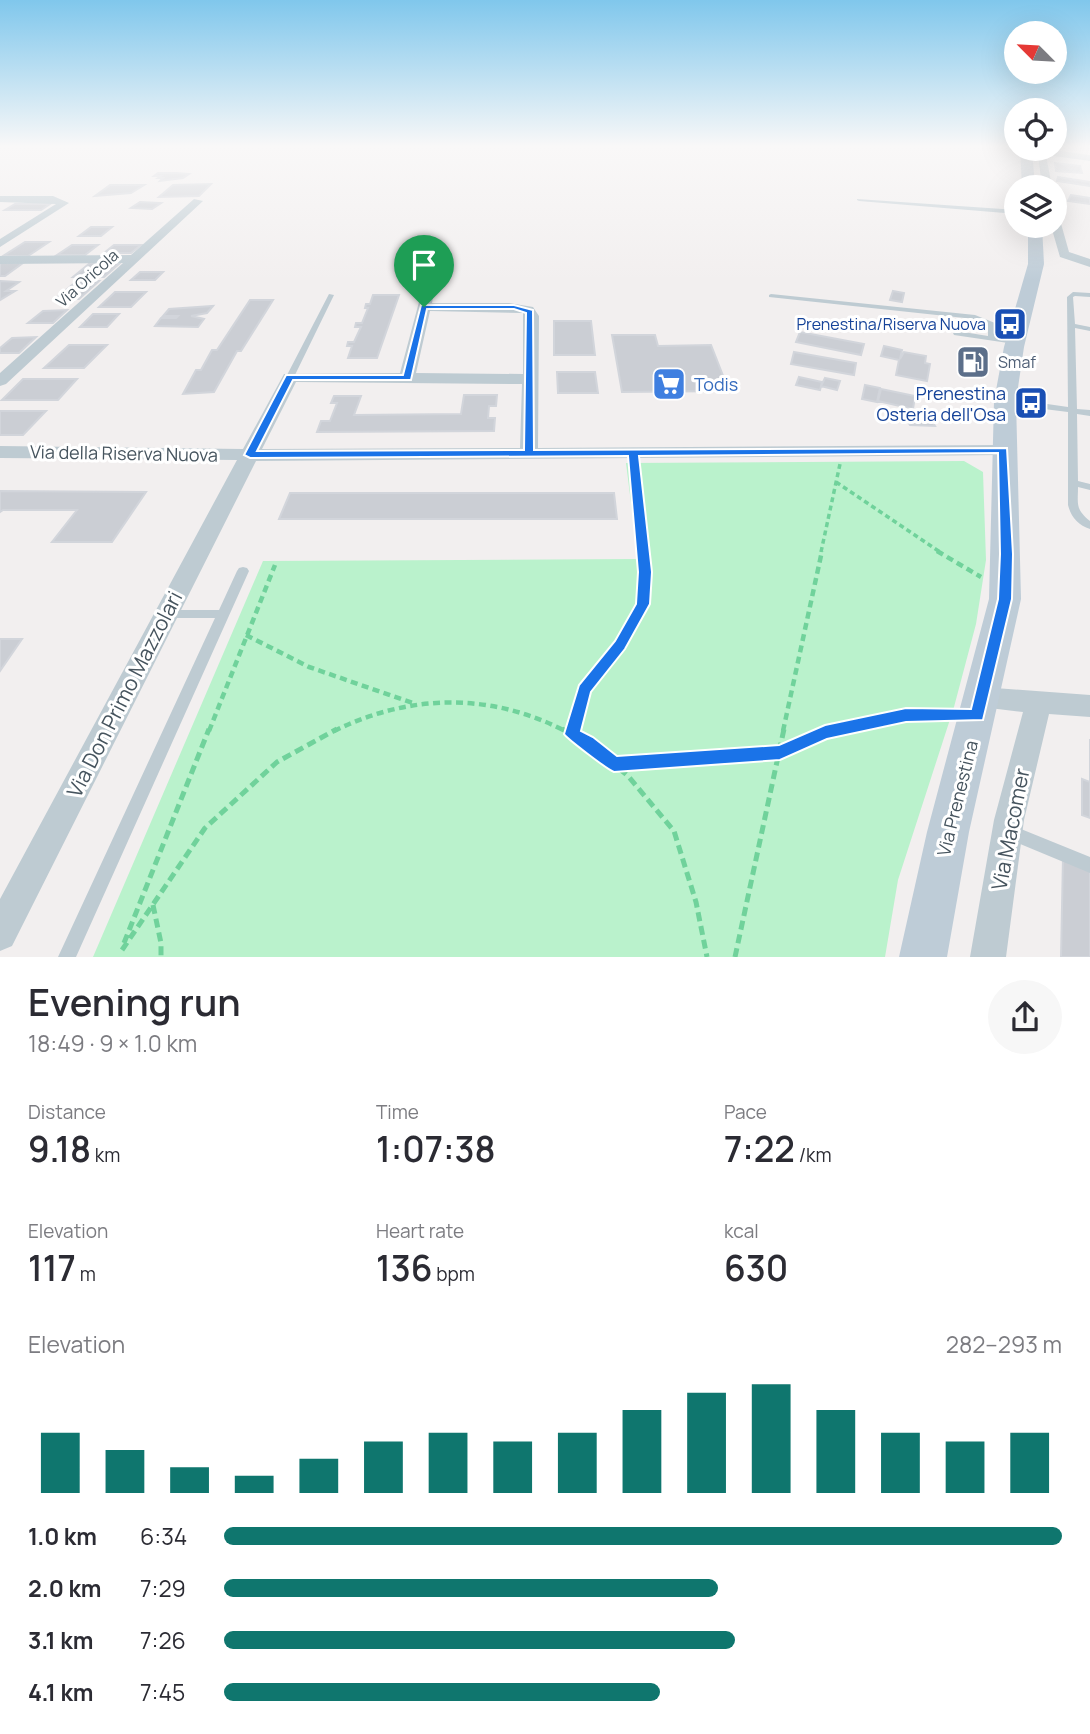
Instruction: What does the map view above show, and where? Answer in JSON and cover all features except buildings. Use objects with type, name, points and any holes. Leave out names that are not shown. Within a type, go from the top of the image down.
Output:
[{"type":"main road","name":"Via Prenestina","points":[[923,957],[941,866],[1005,591],[1005,401],[1015,342],[1036,264],[1035,238]]},
{"type":"street","points":[[0,199],[52,199],[64,203],[0,244]]},
{"type":"street","name":"Via Oricola","points":[[0,381],[198,201]]},
{"type":"street","points":[[1060,238],[1064,254],[1090,263]]},
{"type":"street","points":[[0,260],[134,259]]},
{"type":"street","points":[[407,378],[429,287]]},
{"type":"street","points":[[424,307],[526,309],[532,316],[529,453]]},
{"type":"street","points":[[290,377],[531,379]]},
{"type":"street","name":"Via Don Primo Mazzolari","points":[[0,934],[290,377]]},
{"type":"street","name":"Via della Riserva Nuova","points":[[0,452],[250,455],[1003,450]]},
{"type":"street","points":[[980,707],[1039,702],[1090,705]]},
{"type":"street","name":"Via Macomer","points":[[988,957],[1007,832],[1039,702]]},
{"type":"lane","points":[[859,200],[1004,211]]},
{"type":"lane","points":[[1090,295],[1073,294],[1070,297],[1074,510],[1090,526]]},
{"type":"lane","points":[[290,377],[331,295]]},
{"type":"lane","points":[[771,296],[975,317],[992,325],[992,338]]},
{"type":"lane","points":[[1072,326],[1090,329]]},
{"type":"lane","points":[[957,332],[1015,342]]},
{"type":"lane","points":[[1005,401],[1090,412]]},
{"type":"lane","points":[[1074,484],[1090,487]]},
{"type":"lane","points":[[67,957],[243,571]]},
{"type":"lane","points":[[166,614],[223,614]]},
{"type":"lane","points":[[1007,832],[1090,865]]},
{"type":"path","points":[[735,957],[843,452]]},
{"type":"path","points":[[572,734],[584,690],[620,645],[643,604],[645,572],[633,453]]},
{"type":"path","points":[[836,482],[908,533],[1005,591]]},
{"type":"path","points":[[119,957],[275,565]]},
{"type":"path","points":[[246,635],[309,667],[415,704]]},
{"type":"path","points":[[122,950],[205,828],[277,762],[337,729],[395,707],[436,701],[484,704],[550,723],[587,742],[628,776],[674,831],[696,902],[707,957]]},
{"type":"path","points":[[614,764],[780,752],[825,732],[906,715],[980,707]]},
{"type":"path","points":[[153,905],[162,943],[161,957]]},
{"type":"green space","points":[[964,461],[983,472],[986,560],[976,624],[954,707],[898,880],[885,957],[93,957],[263,561],[638,559],[626,463]]},
{"type":"place","name":"Prenestina/Riserva Nuova","points":[[1010,324]]},
{"type":"place","name":"Smaf","points":[[973,362]]},
{"type":"place","name":"Todis","points":[[669,384]]},
{"type":"place","name":"Prenestina Osteria dell'Osa","points":[[1031,403]]},
{"type":"route","points":[[424,307],[407,378],[290,377],[250,455],[633,453],[843,452],[1003,450],[1007,554],[1005,599],[978,716],[906,715],[825,732],[780,752],[614,764],[587,742],[572,734],[584,690],[620,645],[643,604],[645,572],[633,453],[529,453],[530,312],[514,307],[424,307]]}]
